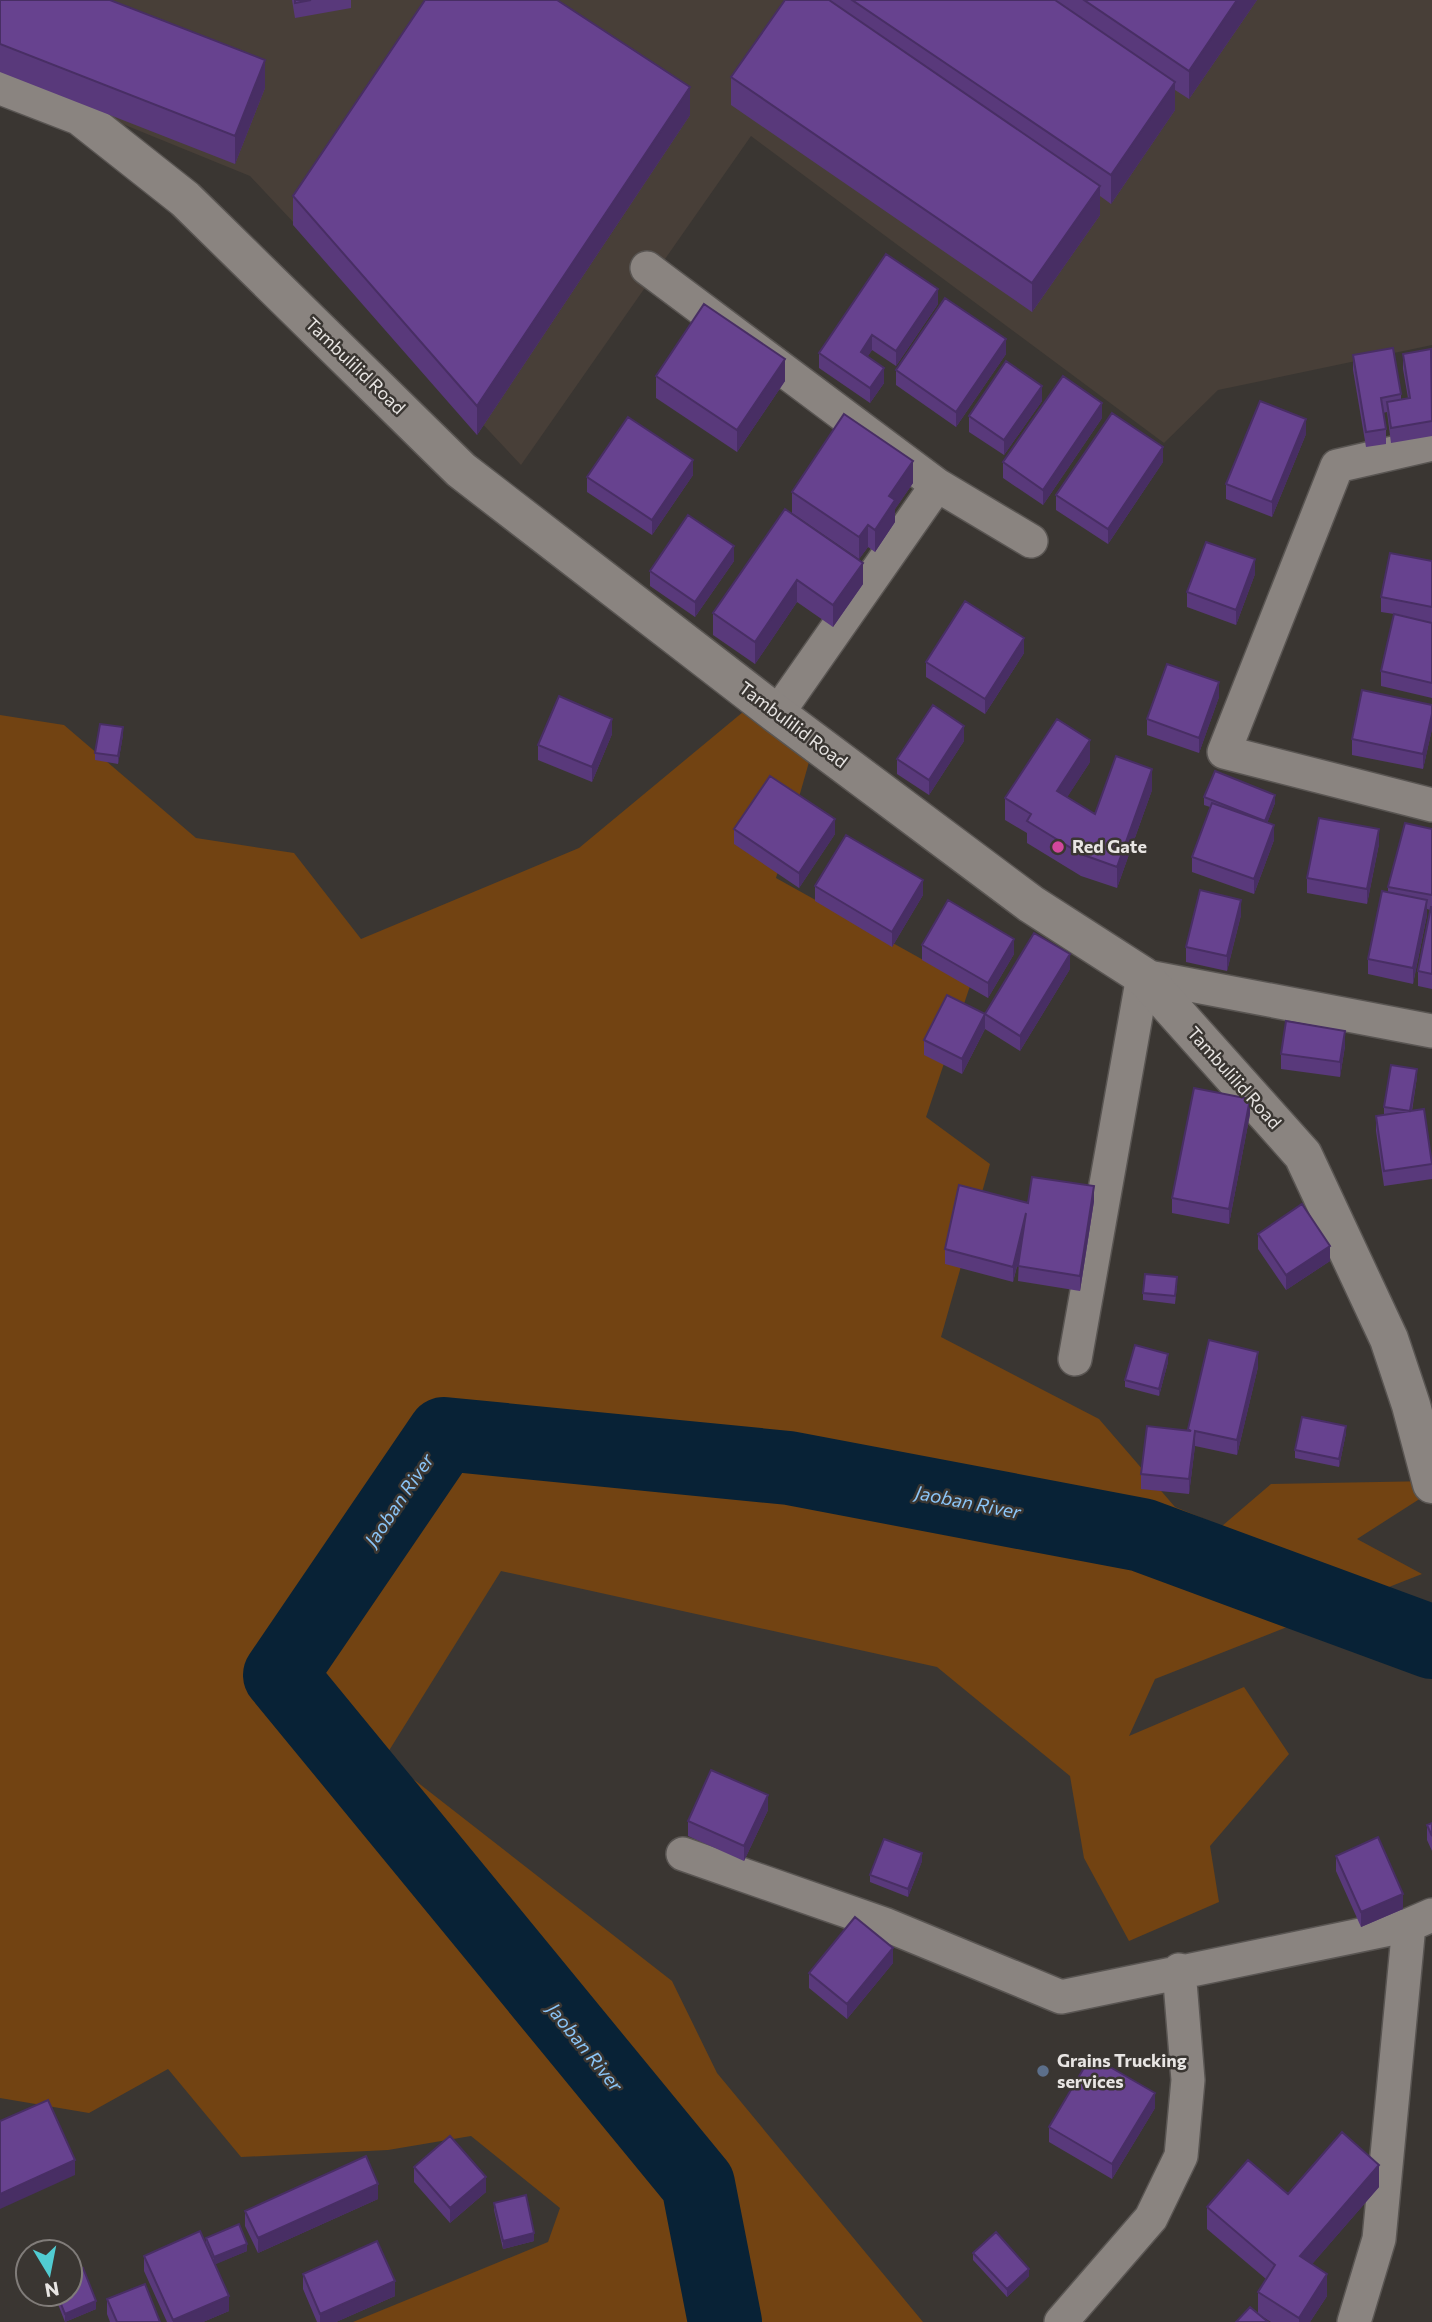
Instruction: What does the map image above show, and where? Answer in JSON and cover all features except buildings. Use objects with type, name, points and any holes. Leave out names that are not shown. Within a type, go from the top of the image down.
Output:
[{"type":"street","name":"Tambulilid Road","points":[[0,85],[80,116],[185,199],[461,470],[777,714],[1031,904],[1143,976],[1303,1155],[1389,1339],[1411,1405],[1432,1484]]},
{"type":"street","points":[[648,268],[937,485],[1031,541]]},
{"type":"street","points":[[1432,444],[1337,466],[1224,752],[1432,805]]},
{"type":"street","points":[[777,714],[937,485]]},
{"type":"street","points":[[1075,1359],[1143,976],[1432,1031]]},
{"type":"street","points":[[683,1854],[884,1924],[1061,1997],[1421,1920],[1380,2239],[1353,2322]]},
{"type":"street","points":[[1061,2322],[1151,2218],[1181,2156],[1188,2080],[1179,1970]]},
{"type":"shaded area","points":[[0,0],[1432,0],[1432,345],[1218,390],[1164,443],[751,136],[521,465],[250,176],[0,74]]},
{"type":"shaded area","points":[[749,707],[811,755],[776,878],[970,986],[926,1117],[990,1164],[941,1337],[1099,1419],[1175,1507],[1222,1526],[1271,1484],[1432,1481],[1432,1491],[1357,1539],[1422,1574],[1155,1679],[1129,1736],[1244,1687],[1289,1754],[1210,1846],[1219,1902],[1129,1941],[1084,1858],[1070,1776],[937,1667],[501,1571],[385,1757],[672,1981],[717,2073],[923,2322],[353,2322],[548,2242],[560,2208],[471,2136],[388,2150],[241,2157],[168,2069],[89,2113],[0,2098],[0,715],[64,725],[196,838],[294,853],[361,939],[579,848]]},
{"type":"waterway","name":"Jaoban River","points":[[725,2322],[698,2184],[280,1675],[444,1434],[789,1468],[1142,1535],[1432,1642]]},
{"type":"place","name":"Red Gate","points":[[1058,847]]},
{"type":"place","name":"Grains Trucking services","points":[[1043,2071]]}]
